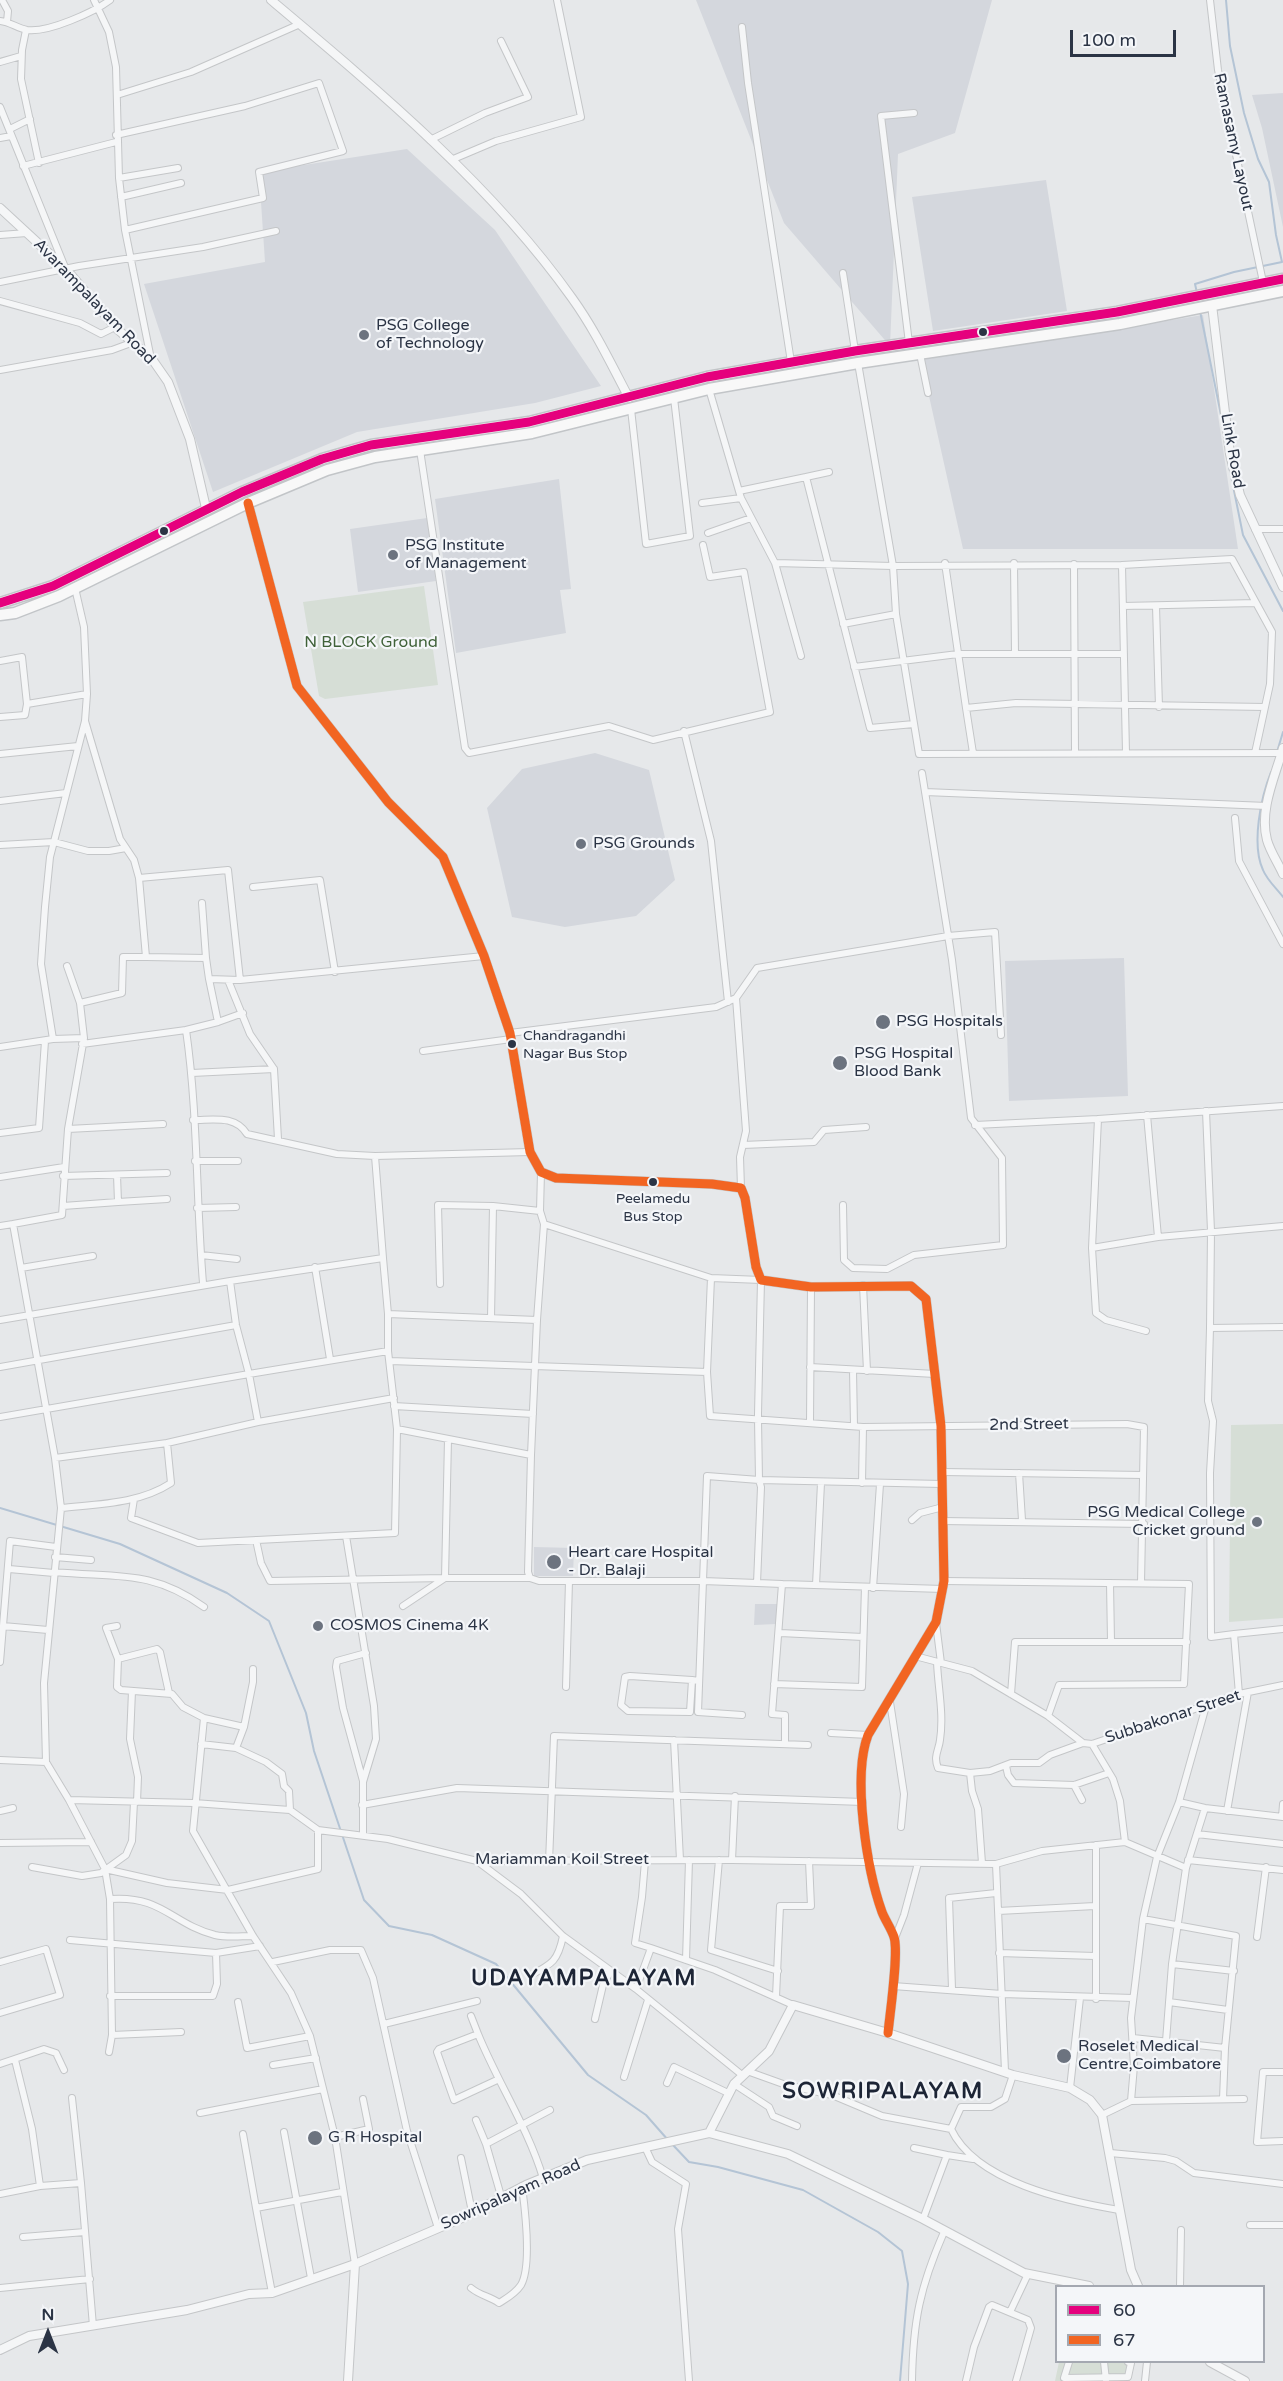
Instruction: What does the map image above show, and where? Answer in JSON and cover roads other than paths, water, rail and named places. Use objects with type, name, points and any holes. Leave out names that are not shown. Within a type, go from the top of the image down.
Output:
[{"type":"main road","points":[[0,603],[53,586],[206,508],[322,459],[371,445],[529,422],[707,377],[855,351],[1107,314],[1283,279]]},
{"type":"main road","points":[[0,615],[15,613],[75,588],[248,503],[327,470],[375,457],[532,433],[710,389],[858,363],[1120,324],[1283,291]]},
{"type":"street","points":[[2,0],[8,11],[3,21],[27,30],[47,27],[98,9],[110,0]]},
{"type":"street","points":[[94,0],[109,32],[116,67],[116,139],[125,230],[152,359]]},
{"type":"street","points":[[271,0],[452,160],[533,250],[572,298],[602,344],[629,398]]},
{"type":"street","points":[[452,160],[496,141],[581,117],[557,0]]},
{"type":"street","name":"Ramasamy Layout","points":[[1210,0],[1219,78],[1263,282]]},
{"type":"street","points":[[117,95],[191,72],[300,24]]},
{"type":"street","points":[[742,27],[748,83],[791,362]]},
{"type":"street","points":[[27,30],[21,56],[21,79],[39,163]]},
{"type":"street","points":[[429,140],[485,113],[528,97],[501,41]]},
{"type":"street","points":[[0,62],[21,56]]},
{"type":"street","points":[[23,166],[116,139],[245,106],[319,83],[343,151],[259,172],[263,198],[125,230]]},
{"type":"street","points":[[0,107],[66,269]]},
{"type":"street","points":[[909,343],[881,116],[914,113]]},
{"type":"street","points":[[9,129],[30,119]]},
{"type":"street","points":[[0,138],[12,136]]},
{"type":"street","points":[[119,178],[178,168]]},
{"type":"street","points":[[121,197],[181,183]]},
{"type":"street","name":"Avarampalayam Road","points":[[0,208],[66,269],[115,327],[152,359],[168,382],[190,439],[206,508]]},
{"type":"street","points":[[0,282],[66,269],[131,260],[276,231]]},
{"type":"street","points":[[0,235],[27,233]]},
{"type":"street","points":[[843,273],[855,351]]},
{"type":"street","points":[[0,301],[80,323],[101,334],[115,327]]},
{"type":"street","name":"Link Road","points":[[1211,306],[1230,454],[1239,495],[1283,587]]},
{"type":"street","points":[[0,370],[112,350],[131,343]]},
{"type":"street","points":[[920,354],[928,393]]},
{"type":"street","points":[[858,363],[893,566],[896,614],[919,754],[1280,752],[1263,805],[1267,842],[1283,874]]},
{"type":"street","points":[[710,389],[740,494],[775,563],[801,656]]},
{"type":"street","points":[[631,409],[646,544],[690,536],[674,398]]},
{"type":"street","points":[[420,450],[465,748],[469,753],[609,726],[653,740],[770,712],[744,572],[710,577],[703,545]]},
{"type":"street","points":[[702,503],[829,472]]},
{"type":"street","points":[[806,477],[830,562],[843,624],[870,728],[914,724]]},
{"type":"street","points":[[248,503],[297,686],[388,802],[443,857],[484,956],[511,1036],[530,1152],[541,1172],[540,1211],[544,1224],[531,1455],[528,1572],[530,1578]]},
{"type":"street","points":[[708,533],[751,518]]},
{"type":"street","points":[[1255,529],[1283,529]]},
{"type":"street","points":[[775,563],[830,562],[893,566],[945,563],[1122,564],[1232,560],[1272,632],[1270,684],[1255,753]]},
{"type":"street","points":[[945,563],[973,753]]},
{"type":"street","points":[[1014,563],[1015,654]]},
{"type":"street","points":[[1074,564],[1075,753]]},
{"type":"street","points":[[1122,564],[1126,753]]},
{"type":"street","points":[[0,1133],[39,1128],[49,1040],[41,964],[50,858],[85,721],[87,694],[84,627],[75,588]]},
{"type":"street","points":[[1123,606],[1256,603]]},
{"type":"street","points":[[1156,606],[1159,706]]},
{"type":"street","points":[[843,624],[896,614]]},
{"type":"street","points":[[854,667],[958,654],[1124,654]]},
{"type":"street","points":[[0,661],[22,657],[27,704],[24,715],[0,717]]},
{"type":"street","points":[[27,704],[87,694]]},
{"type":"street","points":[[966,708],[1016,703],[1265,707]]},
{"type":"street","points":[[85,721],[120,838],[134,860],[139,878],[146,957]]},
{"type":"street","points":[[684,731],[711,841],[728,1002]]},
{"type":"street","points":[[0,754],[78,746]]},
{"type":"street","points":[[843,1205],[844,1260],[853,1268],[887,1269],[914,1255],[1003,1245],[1002,1158],[971,1118],[948,936],[922,773]]},
{"type":"street","points":[[925,792],[1263,805]]},
{"type":"street","points":[[0,801],[66,793]]},
{"type":"street","points":[[1235,818],[1239,861],[1283,945]]},
{"type":"street","points":[[0,845],[54,842],[88,851],[126,848]]},
{"type":"street","points":[[139,878],[228,870],[240,980]]},
{"type":"street","points":[[253,887],[320,880],[335,972]]},
{"type":"street","points":[[202,903],[206,958],[218,1022]]},
{"type":"street","points":[[423,1051],[716,1007],[736,998],[757,968],[948,936],[995,932],[1001,1035]]},
{"type":"street","points":[[209,980],[240,980],[335,972],[484,956]]},
{"type":"street","points":[[80,1003],[122,993],[123,957],[206,958]]},
{"type":"street","points":[[0,1226],[62,1215],[68,1129],[83,1041],[80,1003],[67,966]]},
{"type":"street","points":[[228,980],[250,1034],[274,1069],[278,1139]]},
{"type":"street","points":[[736,998],[746,1131],[740,1157],[741,1188],[746,1198],[756,1267],[761,1280],[758,1419],[761,1496],[757,1583]]},
{"type":"street","points":[[0,1047],[49,1040],[83,1041],[186,1030],[243,1013]]},
{"type":"street","points":[[186,1030],[192,1073],[197,1208],[203,1283]]},
{"type":"street","points":[[192,1073],[274,1069]]},
{"type":"street","points":[[975,1125],[1283,1106]]},
{"type":"street","points":[[1206,1111],[1211,1231],[1208,1401],[1213,1420],[1210,1473],[1211,1637],[1283,1631]]},
{"type":"street","points":[[1147,1115],[1158,1237]]},
{"type":"street","points":[[1098,1119],[1092,1248],[1096,1313],[1106,1320],[1146,1331]]},
{"type":"street","points":[[193,1120],[229,1120],[241,1124],[247,1134],[278,1139],[336,1154],[375,1156],[530,1152]]},
{"type":"street","points":[[68,1129],[163,1124]]},
{"type":"street","points":[[743,1145],[814,1142],[824,1130],[866,1127]]},
{"type":"street","points":[[134,1499],[131,1518],[198,1543],[395,1533],[397,1429],[388,1351],[388,1314],[375,1156]]},
{"type":"street","points":[[195,1161],[238,1161]]},
{"type":"street","points":[[0,1177],[64,1167]]},
{"type":"street","points":[[541,1172],[556,1178],[712,1184],[741,1188]]},
{"type":"street","points":[[63,1176],[166,1173]]},
{"type":"street","points":[[117,1175],[118,1202]]},
{"type":"street","points":[[63,1206],[167,1199]]},
{"type":"street","points":[[440,1284],[436,1206],[493,1206],[540,1211]]},
{"type":"street","points":[[491,1318],[493,1206]]},
{"type":"street","points":[[197,1208],[236,1207]]},
{"type":"street","points":[[13,1224],[55,1458],[61,1508],[48,1630],[45,1683],[46,1762],[105,1869],[110,1899],[111,2035],[109,2052]]},
{"type":"street","points":[[544,1224],[711,1278],[761,1280],[811,1287],[910,1286],[926,1299],[941,1426],[943,1472],[944,1585],[936,1622],[941,1722],[936,1764],[938,1768],[970,1773],[990,1771],[1006,1766],[1039,1763],[1050,1755],[1083,1743]]},
{"type":"street","points":[[1092,1248],[1158,1237],[1283,1226]]},
{"type":"street","points":[[201,1255],[237,1259]]},
{"type":"street","points":[[21,1268],[93,1256]]},
{"type":"street","points":[[0,1320],[203,1283],[383,1258]]},
{"type":"street","points":[[315,1267],[330,1359]]},
{"type":"street","points":[[390,1361],[707,1372],[711,1278]]},
{"type":"street","points":[[230,1281],[236,1325],[249,1374],[258,1422]]},
{"type":"street","points":[[863,1285],[867,1371]]},
{"type":"street","points":[[810,1423],[811,1287]]},
{"type":"street","points":[[388,1314],[537,1320]]},
{"type":"street","points":[[0,1366],[236,1325]]},
{"type":"street","points":[[1210,1328],[1283,1328]]},
{"type":"street","points":[[0,1417],[330,1359],[388,1351]]},
{"type":"street","points":[[810,1367],[935,1374]]},
{"type":"street","points":[[853,1370],[854,1425]]},
{"type":"street","name":"2nd Street","points":[[707,1372],[710,1416],[863,1427],[1127,1424],[1144,1427],[1144,1524],[1141,1583]]},
{"type":"street","points":[[55,1458],[167,1443],[258,1422],[394,1398]]},
{"type":"street","points":[[394,1406],[533,1414]]},
{"type":"street","points":[[862,1483],[863,1427]]},
{"type":"street","points":[[397,1429],[531,1455]]},
{"type":"street","points":[[445,1578],[448,1439]]},
{"type":"street","points":[[61,1508],[134,1499],[155,1493],[171,1483],[167,1443]]},
{"type":"street","points":[[943,1472],[1143,1474]]},
{"type":"street","points":[[1019,1473],[1022,1520]]},
{"type":"street","points":[[695,1680],[625,1677],[621,1705],[628,1711],[690,1712],[695,1680],[707,1476],[821,1483],[942,1484]]},
{"type":"street","points":[[816,1585],[821,1483]]},
{"type":"street","points":[[873,1588],[880,1484]]},
{"type":"street","points":[[912,1520],[920,1513],[943,1507]]},
{"type":"street","points":[[942,1521],[1022,1520],[1144,1524]]},
{"type":"street","points":[[346,1536],[374,1706],[376,1739],[363,1782],[363,1836]]},
{"type":"street","points":[[256,1540],[261,1563],[270,1581],[530,1578],[539,1581],[702,1581],[873,1588],[944,1585],[1190,1584],[1184,1684],[1059,1685],[1048,1716]]},
{"type":"street","points":[[0,1662],[10,1541],[56,1547]]},
{"type":"street","points":[[55,1557],[91,1560]]},
{"type":"street","points":[[9,1569],[145,1578],[166,1584],[204,1607]]},
{"type":"street","points":[[403,1606],[445,1578]]},
{"type":"street","points":[[566,1688],[569,1581]]},
{"type":"street","points":[[1110,1583],[1111,1641]]},
{"type":"street","points":[[782,1584],[772,1714],[785,1715],[785,1744]]},
{"type":"street","points":[[774,1684],[862,1687],[865,1587]]},
{"type":"street","points":[[895,1938],[882,1912],[869,1861],[863,1802],[863,1751],[868,1735],[890,1702],[936,1622]]},
{"type":"street","points":[[3,1626],[48,1630]]},
{"type":"street","points":[[117,1626],[106,1628],[118,1659],[117,1688],[169,1693]]},
{"type":"street","points":[[780,1633],[863,1637]]},
{"type":"street","points":[[1234,1634],[1239,1694]]},
{"type":"street","points":[[1011,1694],[1015,1642],[1186,1642]]},
{"type":"street","points":[[118,1659],[157,1649],[160,1652],[169,1693],[183,1707],[204,1718],[244,1727]]},
{"type":"street","points":[[363,1782],[343,1708],[336,1667],[338,1661],[366,1653]]},
{"type":"street","name":"Subbakonar Street","points":[[915,1656],[972,1671],[1048,1716],[1083,1743],[1092,1744],[1239,1694],[1283,1685]]},
{"type":"street","points":[[236,1749],[244,1727],[254,1682],[253,1669]]},
{"type":"street","points":[[695,1680],[698,1712],[742,1715]]},
{"type":"street","points":[[32,1868],[82,1876],[101,1873],[126,1855],[132,1841],[138,1777],[130,1739],[132,1691]]},
{"type":"street","points":[[1227,1810],[1248,1692]]},
{"type":"street","points":[[890,1702],[904,1794],[901,1827]]},
{"type":"street","points":[[1131,2100],[1133,2038],[1131,2018],[1143,1919],[1157,1857],[1179,1802],[1206,1706]]},
{"type":"street","points":[[204,1718],[193,1831],[253,1936],[273,1962],[291,1993],[310,2036],[334,2137],[354,2264],[348,2381]]},
{"type":"street","points":[[831,1733],[868,1735]]},
{"type":"street","points":[[549,1862],[554,1736],[808,1745]]},
{"type":"street","points":[[674,1740],[680,1860]]},
{"type":"street","points":[[69,1800],[194,1803],[290,1809],[289,1791],[284,1786],[282,1774],[266,1762],[236,1749],[201,1744]]},
{"type":"street","points":[[1092,1744],[1109,1773],[1120,1801],[1125,1842],[1186,1868]]},
{"type":"street","points":[[0,1760],[46,1762]]},
{"type":"street","points":[[1006,1766],[1008,1775],[1014,1783],[1074,1785],[1109,1773]]},
{"type":"street","points":[[970,1773],[972,1791],[978,1809],[982,1863]]},
{"type":"street","points":[[1074,1785],[1082,1800]]},
{"type":"street","points":[[362,1805],[457,1788],[553,1789],[863,1802]]},
{"type":"street","points":[[732,1860],[735,1796]]},
{"type":"street","points":[[1179,1802],[1205,1808],[1283,1817],[1283,1804]]},
{"type":"street","points":[[0,1811],[13,1808]]},
{"type":"street","points":[[1166,2041],[1172,1964],[1186,1868],[1205,1808]]},
{"type":"street","name":"Mariamman Koil Street","points":[[290,1809],[318,1830],[388,1839],[477,1861],[732,1860],[996,1864],[1042,1851],[1125,1842]]},
{"type":"street","points":[[105,1869],[178,1885],[228,1890],[318,1869],[318,1830]]},
{"type":"street","points":[[1197,1834],[1283,1844]]},
{"type":"street","points":[[0,1843],[91,1842]]},
{"type":"street","points":[[1096,1845],[1096,1999]]},
{"type":"street","points":[[686,1960],[689,1860]]},
{"type":"street","points":[[719,1860],[711,1950],[778,1971]]},
{"type":"street","points":[[1188,1860],[1283,1870]]},
{"type":"street","points":[[477,1861],[521,1894],[563,1936],[745,2073],[832,2096],[882,2116],[951,2129]]},
{"type":"street","points":[[645,1861],[635,1943],[686,1960],[793,2005],[888,2033],[1009,2073],[1070,2088],[1090,2100],[1102,2115],[1131,2270],[1138,2285]]},
{"type":"street","points":[[776,1997],[780,1906],[811,1906],[810,1862]]},
{"type":"street","points":[[888,2033],[895,1938],[904,1916],[918,1863]]},
{"type":"street","points":[[951,2129],[961,2108],[991,2107],[1005,2099],[1009,2073],[999,1953],[996,1864]]},
{"type":"street","points":[[1257,1937],[1266,1867]]},
{"type":"street","points":[[952,1989],[949,1898],[996,1893]]},
{"type":"street","points":[[110,1899],[126,1897],[151,1903],[167,1910],[191,1926],[215,1935],[253,1936]]},
{"type":"street","points":[[998,1911],[1095,1906]]},
{"type":"street","points":[[1143,1919],[1236,1936],[1228,2010],[1223,2099]]},
{"type":"street","points":[[531,1975],[552,1963],[560,1952],[563,1936]]},
{"type":"street","points":[[70,1940],[216,1953],[260,1946]]},
{"type":"street","points":[[636,1989],[651,1948]]},
{"type":"street","points":[[0,1962],[46,1949],[60,1995],[0,2013]]},
{"type":"street","points":[[273,1962],[330,1950],[362,1950],[373,1978],[407,2131],[438,2228]]},
{"type":"street","points":[[110,1995],[213,1996],[217,1983],[216,1953]]},
{"type":"street","points":[[999,1953],[1095,1956]]},
{"type":"street","points":[[1172,1964],[1234,1971]]},
{"type":"street","points":[[595,2019],[603,1985],[610,1972]]},
{"type":"street","points":[[893,1986],[1096,1999],[1133,1998]]},
{"type":"street","points":[[1070,2088],[1080,1998]]},
{"type":"street","points":[[624,2077],[648,2000]]},
{"type":"street","points":[[384,2024],[477,2001]]},
{"type":"street","points":[[238,2002],[247,2048],[310,2036]]},
{"type":"street","points":[[1169,2002],[1228,2010]]},
{"type":"street","points":[[793,2005],[769,2051],[734,2084],[728,2093],[709,2133],[788,2154],[923,2219],[1028,2274],[1084,2285]]},
{"type":"street","points":[[471,2016],[497,2080],[536,2155],[543,2178]]},
{"type":"street","points":[[111,2035],[181,2032]]},
{"type":"street","points":[[478,2034],[444,2045],[437,2052],[454,2100],[497,2080]]},
{"type":"street","points":[[1133,2038],[1225,2048]]},
{"type":"street","points":[[0,2064],[44,2049],[56,2053],[64,2070]]},
{"type":"street","points":[[273,2065],[316,2058]]},
{"type":"street","points":[[15,2060],[32,2129],[40,2186]]},
{"type":"street","points":[[668,2084],[674,2067],[728,2093]]},
{"type":"street","points":[[1283,2072],[1263,2072],[1257,2142],[1283,2141]]},
{"type":"street","points":[[734,2084],[769,2107],[773,2116],[797,2126]]},
{"type":"street","points":[[200,2113],[323,2089]]},
{"type":"street","points":[[72,2098],[93,2326]]},
{"type":"street","points":[[334,2137],[369,2129],[363,2099]]},
{"type":"street","points":[[1102,2115],[1131,2100],[1244,2099]]},
{"type":"street","points":[[486,2144],[550,2110]]},
{"type":"street","points":[[476,2120],[486,2144],[501,2196]]},
{"type":"street","points":[[951,2129],[958,2144],[973,2159],[1006,2177],[1072,2202],[1119,2210]]},
{"type":"street","points":[[284,2133],[311,2278]]},
{"type":"street","name":"Sowripalayam Road","points":[[0,2350],[28,2336],[187,2310],[249,2294],[272,2293],[354,2264],[438,2228],[522,2186],[587,2160],[709,2133]]},
{"type":"street","points":[[243,2134],[272,2293]]},
{"type":"street","points":[[645,2147],[652,2162],[686,2184],[678,2229],[689,2381]]},
{"type":"street","points":[[914,2148],[973,2159]]},
{"type":"street","points":[[1110,2153],[1165,2158],[1194,2173],[1283,2184]]},
{"type":"street","points":[[923,2219],[947,2155]]},
{"type":"street","points":[[461,2158],[472,2212]]},
{"type":"street","points":[[0,2194],[40,2186],[81,2183]]},
{"type":"street","points":[[471,2288],[482,2297],[493,2298],[499,2303],[512,2295],[522,2283],[528,2248],[522,2186]]},
{"type":"street","points":[[256,2208],[342,2192]]},
{"type":"street","points":[[1250,2224],[1283,2225]]},
{"type":"street","points":[[1180,2230],[1180,2285]]},
{"type":"street","points":[[23,2237],[86,2232]]},
{"type":"street","points":[[912,2381],[912,2333],[924,2280],[944,2232]]},
{"type":"street","points":[[1010,2313],[1028,2274]]},
{"type":"street","points":[[0,2288],[90,2279]]},
{"type":"street","points":[[966,2381],[974,2347],[989,2307],[992,2305],[1028,2320],[1031,2328],[1017,2381]]},
{"type":"street","points":[[1068,2363],[1064,2378],[1106,2379],[1128,2377],[1131,2363]]},
{"type":"street","points":[[1104,2363],[1106,2379]]},
{"type":"street","points":[[1147,2363],[1147,2380]]},
{"type":"street","points":[[1214,2363],[1241,2380]]},
{"type":"waterway","points":[[1197,293],[1195,284],[1234,272],[1282,262],[1269,182],[1258,159],[1244,113],[1230,46],[1226,0]]},
{"type":"waterway","points":[[1200,311],[1222,420]]},
{"type":"waterway","points":[[1228,461],[1243,535],[1283,611]]},
{"type":"waterway","points":[[1277,752],[1283,732]]},
{"type":"waterway","points":[[1271,772],[1259,821],[1259,859],[1265,874],[1283,897]]},
{"type":"waterway","points":[[0,1508],[120,1544],[227,1593],[269,1621],[306,1713],[314,1751],[364,1900],[389,1926],[432,1935],[496,1964],[588,2075],[646,2115],[668,2140]]},
{"type":"waterway","points":[[672,2144],[689,2162],[718,2167],[803,2190],[878,2232],[902,2251],[908,2284],[900,2381]]},
{"type":"place","name":"PSG College of Technology","points":[[364,335]]},
{"type":"place","name":"PSG Institute of Management","points":[[393,555]]},
{"type":"place","name":"PSG Grounds","points":[[581,844]]},
{"type":"place","name":"PSG Hospitals","points":[[883,1022]]},
{"type":"place","name":"Chandragandhi Nagar Bus Stop","points":[[512,1044]]},
{"type":"place","name":"PSG Hospital Blood Bank","points":[[840,1063]]},
{"type":"place","name":"Peelamedu Bus Stop","points":[[653,1182]]},
{"type":"place","name":"PSG Medical College Cricket ground","points":[[1257,1522]]},
{"type":"place","name":"Heart care Hospital - Dr. Balaji","points":[[554,1562]]},
{"type":"place","name":"COSMOS Cinema 4K","points":[[318,1626]]},
{"type":"place","name":"Roselet Medical Centre,Coimbatore","points":[[1064,2056]]},
{"type":"place","name":"G R Hospital","points":[[315,2138]]},
{"type":"district","name":"UDAYAMPALAYAM","points":[[584,1979]]},
{"type":"district","name":"SOWRIPALAYAM","points":[[883,2092]]},
{"type":"park label","name":"N BLOCK Ground","points":[[371,643]]}]
